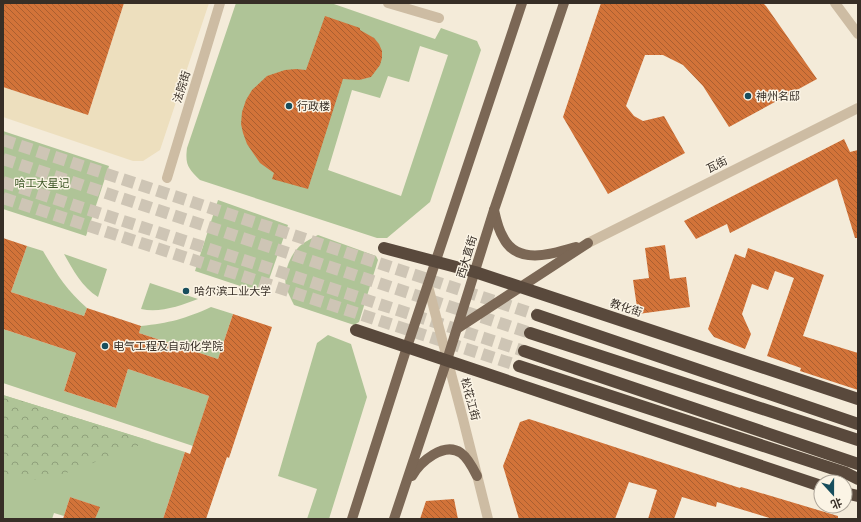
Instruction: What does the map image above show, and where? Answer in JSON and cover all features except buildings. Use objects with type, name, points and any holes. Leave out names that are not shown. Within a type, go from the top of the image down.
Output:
[{"type":"highway","name":"教化街","points":[[384,248],[475,272],[858,399]]},
{"type":"highway","points":[[536,315],[858,424]]},
{"type":"highway","points":[[356,330],[813,483]]},
{"type":"highway","points":[[530,333],[858,440]]},
{"type":"highway","points":[[524,351],[858,464]]},
{"type":"highway","points":[[519,366],[846,473],[858,479]]},
{"type":"main road","points":[[352,519],[407,346],[522,3]]},
{"type":"main road","name":"西大直街","points":[[394,519],[458,328],[494,210],[564,3]]},
{"type":"main road","points":[[494,210],[503,239],[509,246],[523,254],[541,256],[588,243]]},
{"type":"main road","points":[[458,328],[588,243]]},
{"type":"main road","points":[[399,503],[415,470],[427,458],[437,453],[446,450],[454,450],[461,453],[469,462],[477,476]]},
{"type":"street","name":"法院街","points":[[168,178],[220,3]]},
{"type":"street","points":[[388,3],[439,18]]},
{"type":"street","points":[[835,3],[858,34]]},
{"type":"street","name":"瓦街","points":[[588,243],[858,108]]},
{"type":"street","name":"松花江街","points":[[428,286],[488,519]]},
{"type":"green space","points":[[236,3],[331,3],[435,39],[441,28],[477,41],[481,50],[430,202],[387,238],[377,238],[200,180],[188,166],[186,158],[187,148]],"holes":[[[420,46],[448,55],[401,196],[328,170],[352,90],[380,98],[388,76],[409,82]]]},
{"type":"green space","name":"哈工大星记","points":[[3,131],[109,166],[86,236],[3,209]]},
{"type":"green space","points":[[218,200],[288,225],[264,294],[195,271]]},
{"type":"green space","points":[[318,235],[376,256],[378,260],[359,322],[354,325],[294,305],[286,287],[285,282],[288,264],[294,253],[301,245]]},
{"type":"green space","points":[[27,246],[43,251],[62,281],[87,308],[84,316],[11,292]]},
{"type":"green space","points":[[64,254],[107,269],[98,297],[87,288],[74,272]]},
{"type":"green space","points":[[150,283],[198,299],[163,309],[141,309]]},
{"type":"green space","points":[[211,307],[233,314],[218,359],[139,333],[141,326],[177,320]]},
{"type":"green space","points":[[3,329],[76,353],[64,391],[116,408],[128,369],[209,396],[193,446],[3,383]]},
{"type":"green space","points":[[328,335],[351,344],[367,397],[329,519],[307,519],[317,489],[278,476],[317,343]]},
{"type":"green space","points":[[3,395],[185,452],[163,519],[95,519],[99,507],[70,497],[64,516],[54,513],[52,519],[3,519]]},
{"type":"green space","points":[[3,395],[151,441],[45,481],[3,475]]},
{"type":"shaded area","points":[[124,3],[209,3],[160,150],[143,161],[133,161],[3,117],[3,87],[88,114]]},
{"type":"tunnel","points":[[3,140],[537,315]]},
{"type":"tunnel","points":[[3,159],[530,333]]},
{"type":"tunnel","points":[[3,182],[524,351]]},
{"type":"tunnel","points":[[3,198],[519,366]]},
{"type":"place","name":"神州名邸","points":[[748,96]]},
{"type":"place","name":"行政楼","points":[[289,106]]},
{"type":"place","name":"哈尔滨工业大学","points":[[186,291]]},
{"type":"place","name":"电气工程及自动化学院","points":[[105,346]]}]
